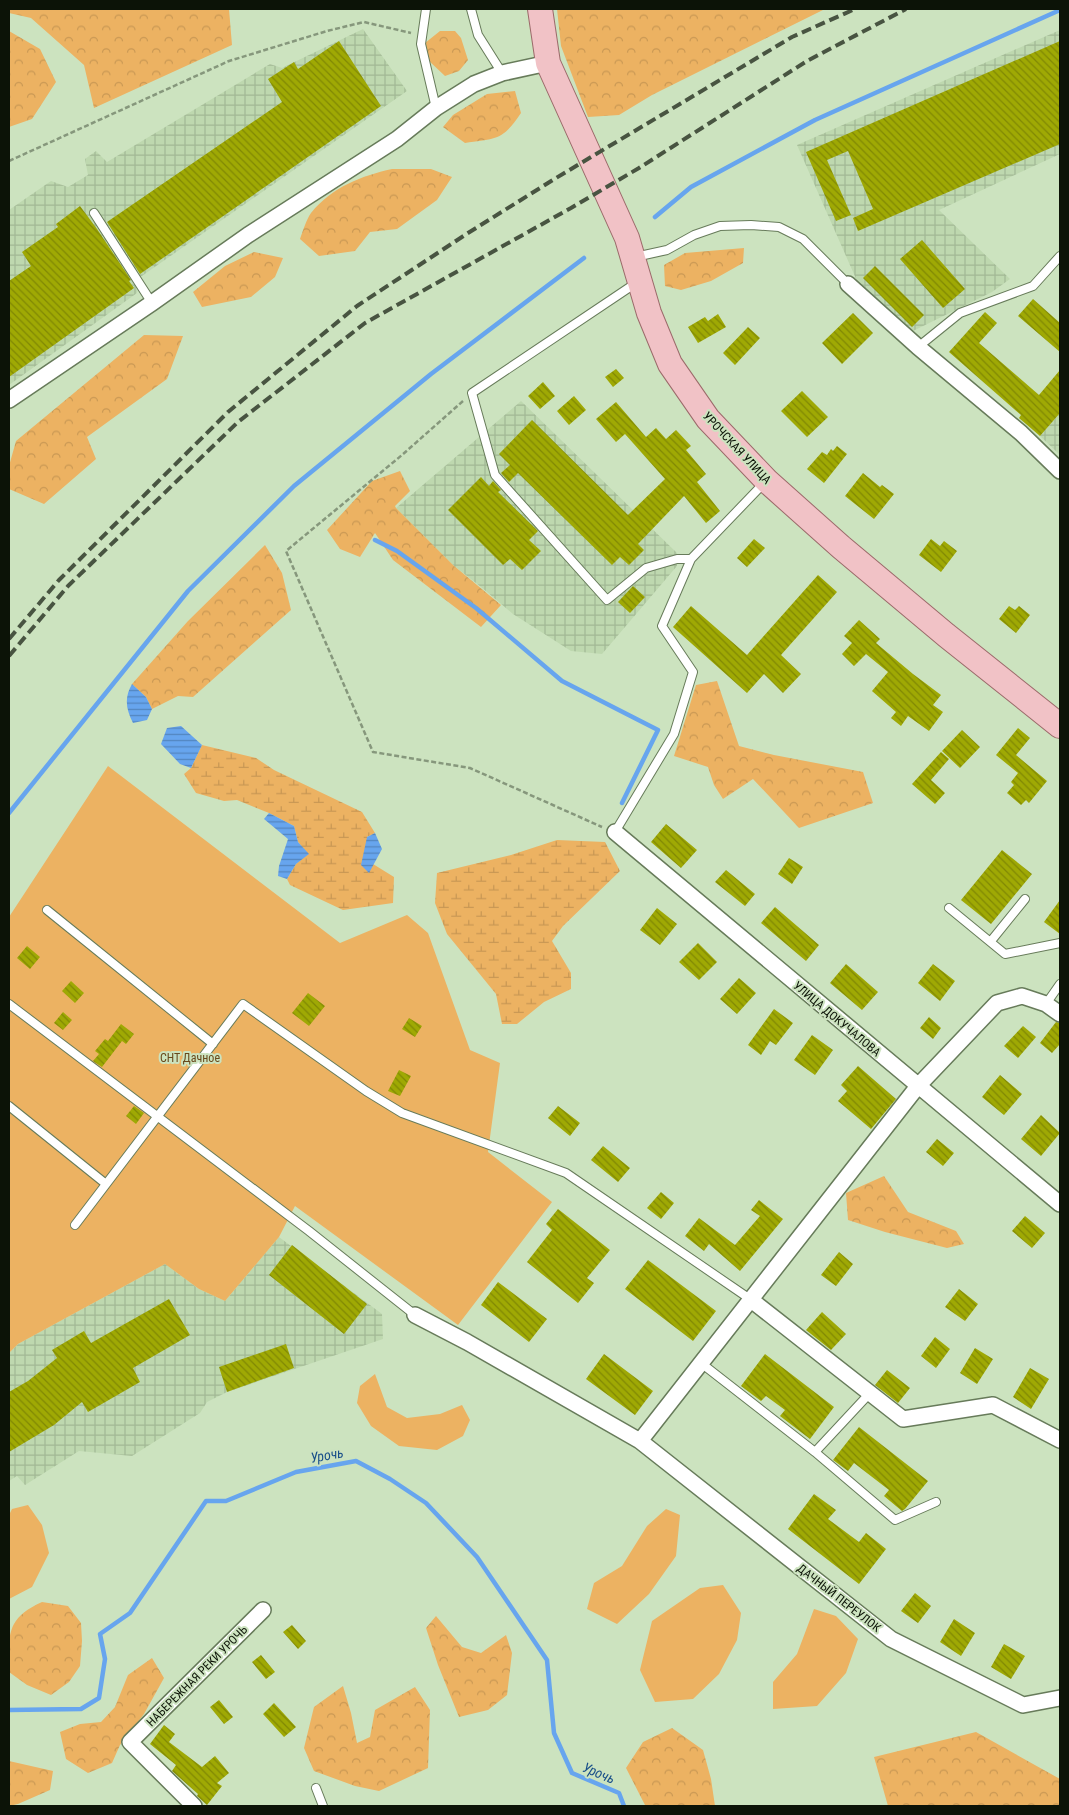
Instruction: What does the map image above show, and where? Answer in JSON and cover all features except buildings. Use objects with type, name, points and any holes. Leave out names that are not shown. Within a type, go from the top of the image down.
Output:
[{"type":"main road","name":"УРОЧСКАЯ УЛИЦА","points":[[540,9],[548,62],[627,238],[649,313],[670,364],[708,419],[766,481],[841,547],[946,635],[1060,726]]},
{"type":"street","points":[[9,400],[248,235],[397,139],[436,108],[474,84],[502,73],[548,62]]},
{"type":"street","points":[[848,284],[918,347],[1021,433],[1060,471]]},
{"type":"street","name":"УЛИЦА ДОКУЧАЛОВА","points":[[615,832],[1060,1204]]},
{"type":"street","points":[[640,1442],[918,1086],[997,1003],[1022,996],[1046,1004],[1060,1014]]},
{"type":"street","points":[[750,1299],[903,1419],[994,1405],[1060,1440]]},
{"type":"street","name":"ДАЧНЫЙ ПЕРЕУЛОК","points":[[415,1315],[467,1342],[640,1442],[891,1639],[1023,1705],[1060,1698]]},
{"type":"street","name":"НАБЕРЕЖНАЯ РЕКИ УРОЧЬ","points":[[194,1806],[130,1742],[263,1610]]},
{"type":"lane","points":[[426,9],[421,44],[436,108]]},
{"type":"lane","points":[[471,9],[478,35],[502,73]]},
{"type":"lane","points":[[94,213],[152,303]]},
{"type":"lane","points":[[633,258],[667,250],[694,235],[720,226],[751,225],[779,227],[803,239],[848,284]]},
{"type":"lane","points":[[918,347],[960,313],[1032,286],[1060,256]]},
{"type":"lane","points":[[639,280],[472,393],[495,475],[607,600],[646,568],[677,559],[691,559]]},
{"type":"lane","points":[[615,832],[674,734],[693,672],[662,626],[691,559],[766,481]]},
{"type":"lane","points":[[991,941],[1025,899]]},
{"type":"lane","points":[[949,908],[1005,954],[1060,943]]},
{"type":"lane","points":[[47,910],[213,1044]]},
{"type":"lane","points":[[1046,1004],[1060,984]]},
{"type":"lane","points":[[9,1004],[309,1230],[415,1315]]},
{"type":"lane","points":[[75,1225],[244,1004],[366,1091],[402,1113],[566,1173],[750,1299]]},
{"type":"lane","points":[[9,1106],[106,1184]]},
{"type":"lane","points":[[702,1363],[815,1452],[895,1520],[936,1502]]},
{"type":"lane","points":[[815,1452],[870,1393]]},
{"type":"lane","points":[[316,1788],[323,1806]]},
{"type":"path","points":[[9,161],[229,61],[364,22],[422,35]]},
{"type":"path","points":[[472,393],[402,455],[286,551],[373,752],[470,768],[615,832]]},
{"type":"shaded area","points":[[363,29],[407,91],[139,278],[137,293],[9,385],[9,210],[51,181],[68,187],[88,175],[85,159],[96,151],[107,162],[270,64],[282,68]]},
{"type":"shaded area","points":[[1060,30],[1060,154],[939,210],[1010,279],[992,292],[911,332],[857,281],[797,145]]},
{"type":"shaded area","points":[[521,401],[677,553],[677,566],[602,654],[571,651],[513,614],[453,565],[396,508]]},
{"type":"shaded area","points":[[1060,413],[1060,455],[1040,436]]},
{"type":"shaded area","points":[[279,1237],[382,1314],[383,1339],[227,1392],[207,1402],[200,1413],[132,1456],[79,1451],[25,1485],[17,1476],[9,1481],[9,1353],[18,1344],[165,1264],[199,1289],[225,1301]]},
{"type":"green space","points":[[9,9],[229,9],[232,45],[94,108],[84,65],[31,18],[9,13]]},
{"type":"green space","points":[[557,9],[825,9],[652,95],[619,115],[588,117],[561,46]]},
{"type":"green space","points":[[9,31],[40,49],[56,82],[32,119],[9,127]]},
{"type":"green space","points":[[440,31],[455,31],[461,38],[468,60],[459,71],[445,76],[428,60],[425,43]]},
{"type":"green space","points":[[515,91],[521,113],[509,129],[498,137],[465,143],[443,127],[453,115],[487,94]]},
{"type":"green space","points":[[392,169],[431,169],[452,177],[437,200],[397,229],[370,232],[355,251],[319,256],[300,239],[311,213],[328,196],[358,179]]},
{"type":"green space","points":[[744,248],[743,263],[711,281],[681,290],[665,286],[664,265],[685,253]]},
{"type":"green space","points":[[254,252],[283,258],[275,277],[251,297],[202,307],[193,292],[225,266]]},
{"type":"green space","points":[[144,335],[183,336],[167,379],[87,437],[96,459],[44,504],[9,489],[9,466],[16,441]]},
{"type":"green space","points":[[400,471],[410,491],[395,506],[396,508],[453,565],[501,605],[481,627],[393,560],[375,533],[360,557],[340,549],[327,530],[372,481]]},
{"type":"green space","points":[[265,545],[282,573],[291,610],[193,697],[178,696],[152,709],[146,697],[132,684],[188,621]]},
{"type":"green space","points":[[717,681],[739,746],[774,755],[863,772],[873,803],[799,828],[753,779],[723,799],[714,785],[708,767],[674,756],[696,685]]},
{"type":"green space","points":[[202,745],[256,758],[274,770],[362,812],[375,833],[367,837],[368,873],[373,864],[394,877],[393,903],[343,910],[290,885],[287,879],[296,864],[308,854],[298,842],[294,826],[237,800],[224,801],[196,793],[184,774],[191,768]]},
{"type":"green space","name":"СНТ Дачное","points":[[108,766],[340,943],[407,915],[428,933],[470,1050],[500,1063],[488,1152],[552,1202],[458,1325],[295,1206],[279,1237],[225,1301],[199,1289],[165,1264],[18,1344],[9,1353],[9,917]]},
{"type":"green space","points":[[557,840],[605,842],[620,871],[563,926],[552,941],[571,973],[571,989],[544,1002],[517,1024],[502,1024],[496,994],[447,934],[435,903],[437,873],[511,855]]},
{"type":"green space","points":[[884,1176],[908,1212],[956,1231],[964,1244],[947,1248],[848,1220],[846,1193]]},
{"type":"green space","points":[[375,1374],[387,1407],[407,1418],[440,1414],[462,1405],[470,1420],[463,1436],[437,1450],[399,1446],[371,1426],[357,1403],[360,1386]]},
{"type":"green space","points":[[28,1505],[42,1525],[49,1553],[32,1587],[9,1599],[9,1515],[12,1509]]},
{"type":"green space","points":[[666,1509],[680,1515],[676,1556],[649,1594],[617,1624],[587,1609],[594,1583],[622,1566],[647,1526]]},
{"type":"green space","points":[[723,1585],[741,1613],[737,1640],[719,1674],[693,1699],[655,1702],[640,1670],[652,1621],[700,1588]]},
{"type":"green space","points":[[42,1602],[68,1606],[81,1623],[80,1666],[69,1682],[51,1695],[27,1685],[9,1672],[10,1638],[15,1622],[30,1608]]},
{"type":"green space","points":[[814,1609],[836,1616],[858,1639],[846,1673],[817,1706],[773,1709],[773,1682],[797,1654]]},
{"type":"green space","points":[[436,1616],[462,1647],[481,1653],[506,1635],[512,1653],[507,1695],[488,1710],[459,1717],[438,1665],[426,1628]]},
{"type":"green space","points":[[152,1658],[164,1678],[144,1714],[120,1745],[112,1763],[88,1773],[66,1759],[60,1732],[80,1724],[101,1722],[115,1707],[128,1675]]},
{"type":"green space","points":[[343,1686],[357,1743],[370,1737],[375,1710],[415,1687],[430,1710],[428,1768],[379,1791],[355,1786],[314,1771],[304,1748],[314,1707]]},
{"type":"green space","points":[[672,1728],[703,1750],[711,1779],[715,1806],[645,1805],[626,1768],[643,1742]]},
{"type":"green space","points":[[976,1732],[1060,1779],[1060,1806],[888,1806],[874,1757]]},
{"type":"green space","points":[[9,1761],[53,1771],[50,1790],[9,1806]]},
{"type":"water","points":[[132,684],[146,697],[152,709],[147,720],[133,723],[127,704]]},
{"type":"water","points":[[181,726],[202,745],[191,768],[180,764],[161,744],[167,728]]},
{"type":"water","points":[[269,813],[294,826],[298,842],[309,854],[296,864],[287,879],[278,876],[279,866],[288,839],[264,819]]},
{"type":"water","points":[[375,833],[382,849],[369,873],[361,865],[367,837]]},
{"type":"waterway","points":[[655,217],[691,187],[815,120],[1060,10]]},
{"type":"waterway","points":[[9,813],[188,591],[294,486],[431,374],[584,258]]},
{"type":"waterway","points":[[375,540],[397,551],[476,608],[562,681],[658,730],[622,803]]},
{"type":"waterway","name":"Урочь","points":[[9,1710],[81,1709],[99,1698],[105,1659],[100,1634],[130,1613],[206,1501],[226,1501],[296,1472],[356,1461],[390,1479],[426,1503],[477,1557],[547,1660],[554,1733],[572,1773],[619,1793],[624,1806]]},
{"type":"railway","points":[[9,639],[59,580],[228,412],[357,306],[556,178],[792,37],[855,9]]},
{"type":"railway","points":[[9,656],[68,586],[238,422],[365,323],[639,168],[807,61],[906,9]]}]
